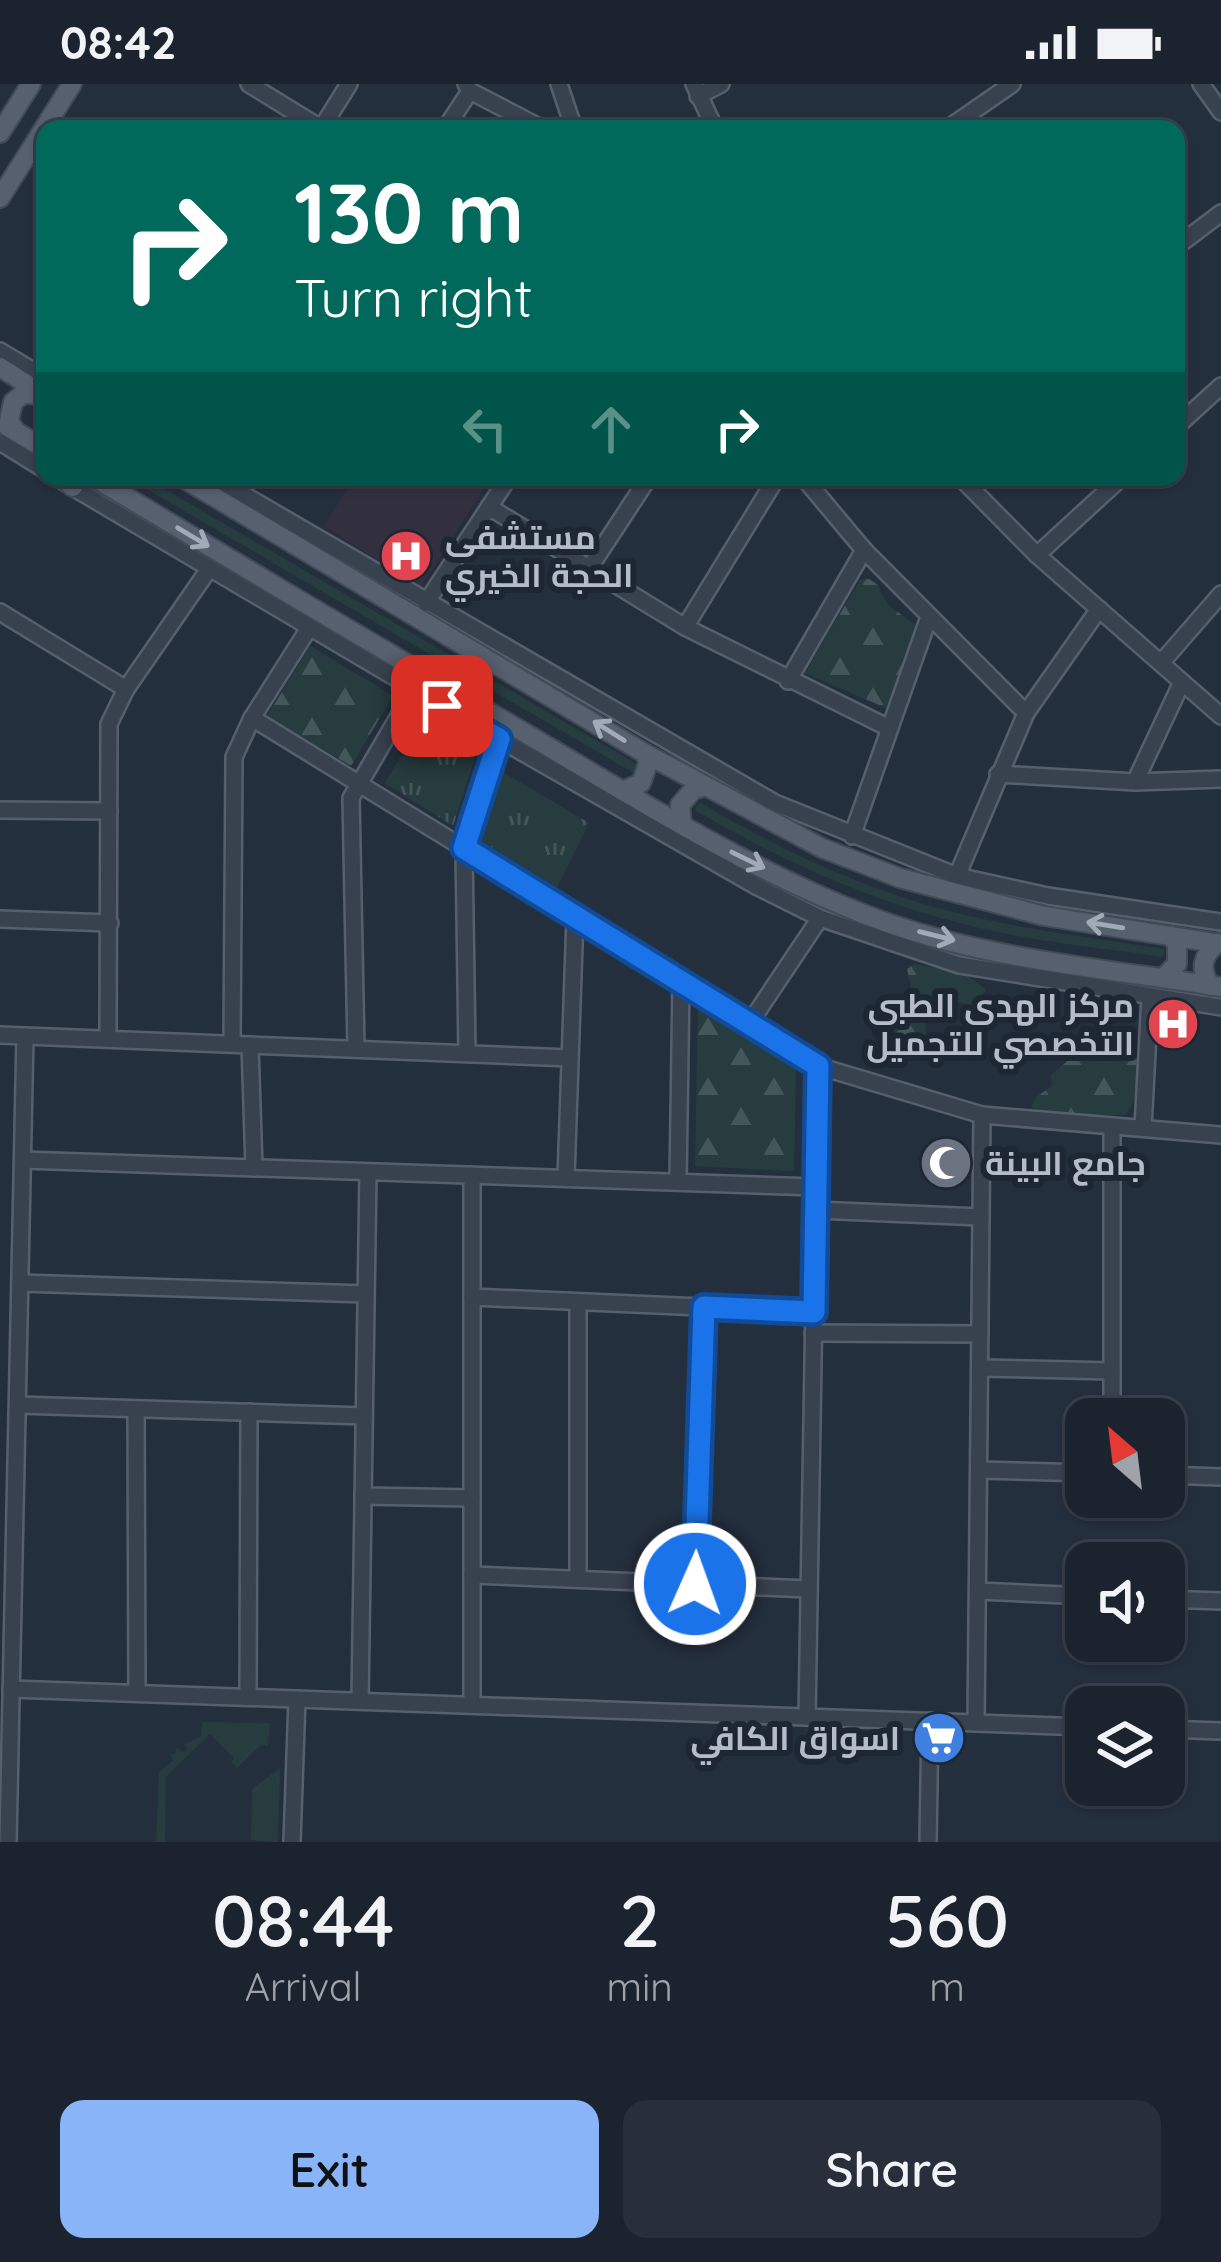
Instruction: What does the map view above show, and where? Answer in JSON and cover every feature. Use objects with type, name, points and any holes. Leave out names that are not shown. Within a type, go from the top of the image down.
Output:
[{"type":"main road","points":[[0,133],[31,84]]},
{"type":"main road","points":[[45,84],[53,90],[71,86]]},
{"type":"main road","points":[[49,120],[71,86]]},
{"type":"main road","points":[[15,109],[31,108],[40,120]]},
{"type":"main road","points":[[0,198],[36,141]]},
{"type":"main road","points":[[0,367],[36,385]]},
{"type":"main road","points":[[23,440],[9,421],[13,402],[36,391]]},
{"type":"main road","points":[[108,486],[502,730],[869,916],[1035,958],[1216,987]]},
{"type":"main road","points":[[197,486],[531,674],[703,788],[846,859],[901,878],[1219,943]]},
{"type":"main road","points":[[623,791],[641,783],[648,764],[646,754]]},
{"type":"main road","points":[[682,824],[680,805],[693,790],[703,788]]},
{"type":"main road","points":[[1163,979],[1178,964],[1172,936]]},
{"type":"main road","points":[[1216,987],[1202,968],[1210,949],[1219,943]]},
{"type":"main road","points":[[1031,979],[1035,958]]},
{"type":"street","points":[[249,84],[307,120]]},
{"type":"street","points":[[327,120],[349,84]]},
{"type":"street","points":[[559,84],[571,120]]},
{"type":"street","points":[[711,120],[696,90],[721,84]]},
{"type":"street","points":[[960,120],[1012,84]]},
{"type":"street","points":[[1201,84],[1221,112]]},
{"type":"street","points":[[450,120],[468,87],[527,120]]},
{"type":"street","points":[[1185,240],[1221,213]]},
{"type":"street","points":[[0,351],[36,382]]},
{"type":"street","points":[[1185,419],[1221,386]]},
{"type":"street","points":[[74,486],[414,690],[502,730],[756,886],[820,918],[959,964],[1221,1007]]},
{"type":"street","points":[[228,486],[426,603],[531,674],[775,803],[1046,906],[1221,922]]},
{"type":"street","points":[[426,603],[503,486]]},
{"type":"street","points":[[588,569],[644,486]]},
{"type":"street","points":[[685,627],[771,486]]},
{"type":"street","points":[[811,486],[864,550],[1026,713]]},
{"type":"street","points":[[969,486],[1037,555],[1221,716]]},
{"type":"street","points":[[1037,555],[1112,486]]},
{"type":"street","points":[[489,507],[685,627],[889,728]]},
{"type":"street","points":[[788,681],[864,550]]},
{"type":"street","points":[[109,1039],[108,732],[126,689],[209,568]]},
{"type":"street","points":[[1161,663],[1221,594]]},
{"type":"street","points":[[957,876],[1026,713],[1099,609]]},
{"type":"street","points":[[0,612],[126,689]]},
{"type":"street","points":[[852,836],[929,617]]},
{"type":"street","points":[[232,1044],[232,770],[252,718],[309,628]]},
{"type":"street","points":[[1135,782],[1182,682]]},
{"type":"street","points":[[356,1049],[350,806],[357,782],[414,690]]},
{"type":"street","points":[[252,718],[818,1066],[982,1115],[1221,1135]]},
{"type":"street","points":[[467,1053],[464,848],[502,730]]},
{"type":"street","points":[[998,774],[1135,782],[1221,779]]},
{"type":"street","points":[[0,810],[109,811]]},
{"type":"street","points":[[566,1178],[575,916]]},
{"type":"street","points":[[749,1024],[820,918]]},
{"type":"street","points":[[0,919],[110,923]]},
{"type":"street","points":[[678,1182],[681,982]]},
{"type":"street","points":[[1143,1128],[1150,997]]},
{"type":"street","points":[[0,1035],[570,1058]]},
{"type":"street","points":[[8,1842],[8,1477],[18,1405],[25,1036]]},
{"type":"street","points":[[250,1045],[254,1168]]},
{"type":"street","points":[[807,1717],[818,1066]]},
{"type":"street","points":[[976,1723],[982,1115]]},
{"type":"street","points":[[1112,1126],[1112,1398]]},
{"type":"street","points":[[23,1160],[816,1187]]},
{"type":"street","points":[[360,1701],[368,1172]]},
{"type":"street","points":[[472,1175],[472,1705]]},
{"type":"street","points":[[0,1198],[22,1198]]},
{"type":"street","points":[[815,1210],[981,1217]]},
{"type":"street","points":[[20,1283],[366,1294]]},
{"type":"street","points":[[472,1298],[814,1312]]},
{"type":"street","points":[[578,1302],[578,1580]]},
{"type":"street","points":[[695,1584],[704,1307]]},
{"type":"street","points":[[813,1333],[980,1334]]},
{"type":"street","points":[[980,1368],[1112,1371]]},
{"type":"street","points":[[18,1405],[364,1416]]},
{"type":"street","points":[[136,1408],[137,1693]]},
{"type":"street","points":[[248,1697],[249,1412]]},
{"type":"street","points":[[979,1470],[1065,1472]]},
{"type":"street","points":[[1185,1476],[1221,1477]]},
{"type":"street","points":[[363,1496],[472,1498]]},
{"type":"street","points":[[472,1575],[809,1589]]},
{"type":"street","points":[[978,1591],[1065,1594]]},
{"type":"street","points":[[1185,1600],[1221,1601]]},
{"type":"street","points":[[11,1689],[1065,1726]]},
{"type":"street","points":[[292,1842],[297,1699]]},
{"type":"street","points":[[928,1842],[930,1721]]},
{"type":"street","points":[[1185,1731],[1221,1732]]},
{"type":"shaded area","name":"مستشفى الحجة الخيري","points":[[349,486],[485,486],[421,587],[324,526]]},
{"type":"green space","points":[[141,486],[159,486],[649,771],[644,779]]},
{"type":"green space","points":[[869,579],[888,605],[917,626],[886,708],[805,673],[860,580]]},
{"type":"green space","points":[[310,646],[393,696],[351,766],[267,716]]},
{"type":"green space","points":[[421,722],[477,751],[453,826],[385,783]]},
{"type":"green space","points":[[499,770],[589,823],[557,887],[477,838]]},
{"type":"green space","points":[[699,802],[791,852],[887,892],[1007,924],[1165,949],[1163,957],[1018,936],[933,916],[771,852],[695,810]]},
{"type":"green space","points":[[914,964],[965,973],[986,990],[972,1008],[960,1002],[953,1006],[949,999],[935,994],[928,1004],[925,1040],[916,1048],[900,1045],[891,1033],[894,1003],[913,997],[907,969]]},
{"type":"green space","points":[[698,1008],[796,1067],[794,1171],[695,1166]]},
{"type":"green space","points":[[1099,1049],[1121,1056],[1133,1050],[1137,1084],[1125,1115],[1053,1115],[1031,1107],[1052,1086],[1051,1075],[1072,1057]]},
{"type":"green space","points":[[202,1722],[270,1723],[268,1746],[262,1744],[237,1768],[231,1762],[234,1758],[210,1734],[166,1777],[165,1842],[156,1842],[159,1772],[174,1760],[169,1754],[175,1754],[176,1748],[184,1752],[188,1749],[184,1744],[201,1737]]},
{"type":"green space","points":[[280,1768],[278,1842],[251,1840],[252,1789]]},
{"type":"place","name":"مستشفى الحجة الخيري","points":[[406,556]]},
{"type":"place","name":"مركز الهدى الطبي التخصصي للتجميل","points":[[1173,1024]]},
{"type":"place","name":"جامع البينة","points":[[946,1163]]},
{"type":"place","name":"اسواق الكافي","points":[[939,1738]]},
{"type":"route","points":[[442,706],[499,739],[464,848],[818,1066],[814,1312],[704,1307],[695,1584]]}]
